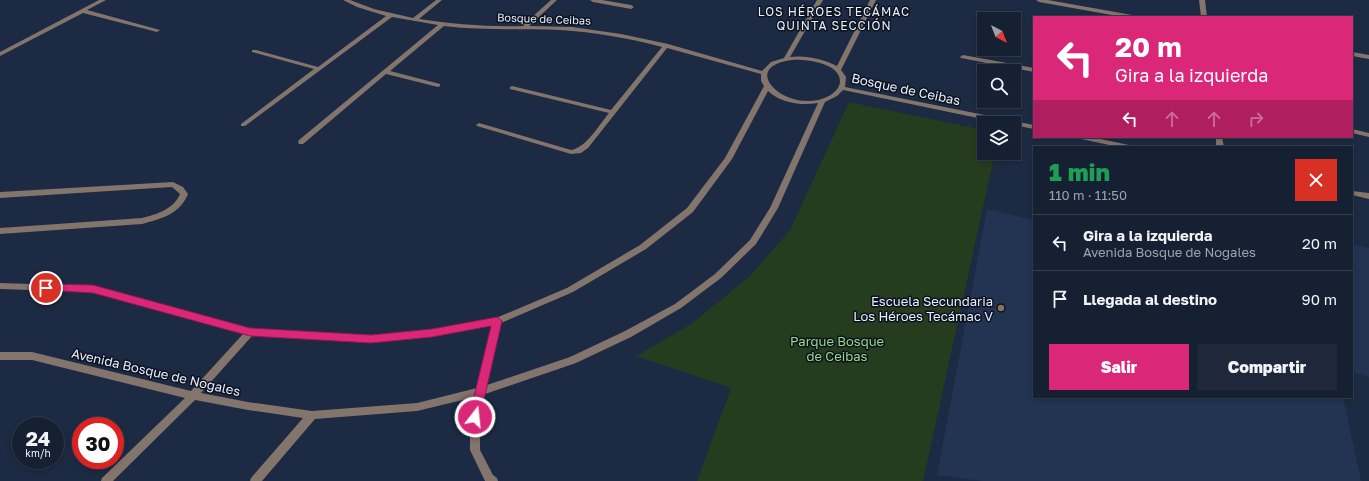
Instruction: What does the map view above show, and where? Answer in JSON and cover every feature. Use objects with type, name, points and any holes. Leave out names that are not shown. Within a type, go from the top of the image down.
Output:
[{"type":"street","points":[[0,54],[103,0]]},
{"type":"street","name":"Bosque de Ceibas","points":[[346,0],[391,15],[442,25],[479,28],[524,27],[572,29],[624,35],[666,45],[695,55],[764,73]]},
{"type":"street","points":[[414,20],[439,0]]},
{"type":"street","points":[[524,27],[554,0]]},
{"type":"street","points":[[593,0],[631,7]]},
{"type":"street","points":[[786,59],[820,0]]},
{"type":"street","points":[[838,70],[873,0]]},
{"type":"street","points":[[1039,0],[1127,16]]},
{"type":"street","points":[[1202,0],[1204,16]]},
{"type":"street","points":[[83,10],[157,30]]},
{"type":"street","points":[[243,125],[391,15]]},
{"type":"street","points":[[301,142],[442,25]]},
{"type":"street","points":[[479,125],[571,152],[579,151],[586,146],[666,45]]},
{"type":"street","points":[[254,51],[319,69]]},
{"type":"street","points":[[1353,54],[1369,57]]},
{"type":"street","points":[[963,57],[1033,70]]},
{"type":"street","points":[[805,58],[824,62],[838,70],[843,79],[842,88],[835,96],[822,101],[807,102],[790,100],[776,95],[767,87],[763,80],[764,73],[772,64],[786,59],[805,58]]},
{"type":"street","points":[[385,72],[438,85]]},
{"type":"street","points":[[0,286],[93,289],[250,332],[371,339],[432,333],[497,321],[570,290],[643,247],[690,210],[728,159],[767,87]]},
{"type":"street","points":[[512,88],[612,112]]},
{"type":"street","name":"Bosque de Ceibas","points":[[842,88],[979,116]]},
{"type":"street","name":"Avenida Bosque de Nogales","points":[[0,356],[32,356],[193,396],[248,406],[312,415],[417,407],[482,391],[573,360],[628,334],[678,306],[718,276],[753,242],[770,214],[822,101]]},
{"type":"street","name":"Bosque de Ceibas","points":[[1021,125],[1033,128]]},
{"type":"street","points":[[1353,131],[1369,135]]},
{"type":"street","points":[[1086,138],[1124,146]]},
{"type":"street","points":[[0,195],[173,184],[184,194],[182,202],[170,211],[158,217],[142,221],[0,231]]},
{"type":"street","points":[[1353,193],[1369,196]]},
{"type":"street","points":[[493,481],[475,450],[475,417],[497,321]]},
{"type":"street","points":[[106,481],[193,396],[250,332]]},
{"type":"street","points":[[255,481],[312,415]]},
{"type":"shaded area","name":"Escuela Secundaria Los Héroes Tecámac V","points":[[987,209],[1033,220],[1033,398],[1343,398],[1361,481],[983,481],[937,475]]},
{"type":"shaded area","points":[[1353,244],[1369,248],[1369,377],[1353,372]]},
{"type":"green space","name":"Parque Bosque de Ceibas","points":[[849,102],[977,129],[977,160],[993,160],[923,481],[697,481],[731,388],[636,356],[691,324],[749,277],[790,230]]},
{"type":"place","name":"Escuela Secundaria Los Héroes Tecámac V","points":[[1001,308]]},
{"type":"district","name":"LOS HÉROES TECÁMAC QUINTA SECCIÓN","points":[[834,19]]},
{"type":"route","points":[[46,288],[93,289],[250,332],[371,339],[432,333],[497,321],[475,417]]}]
